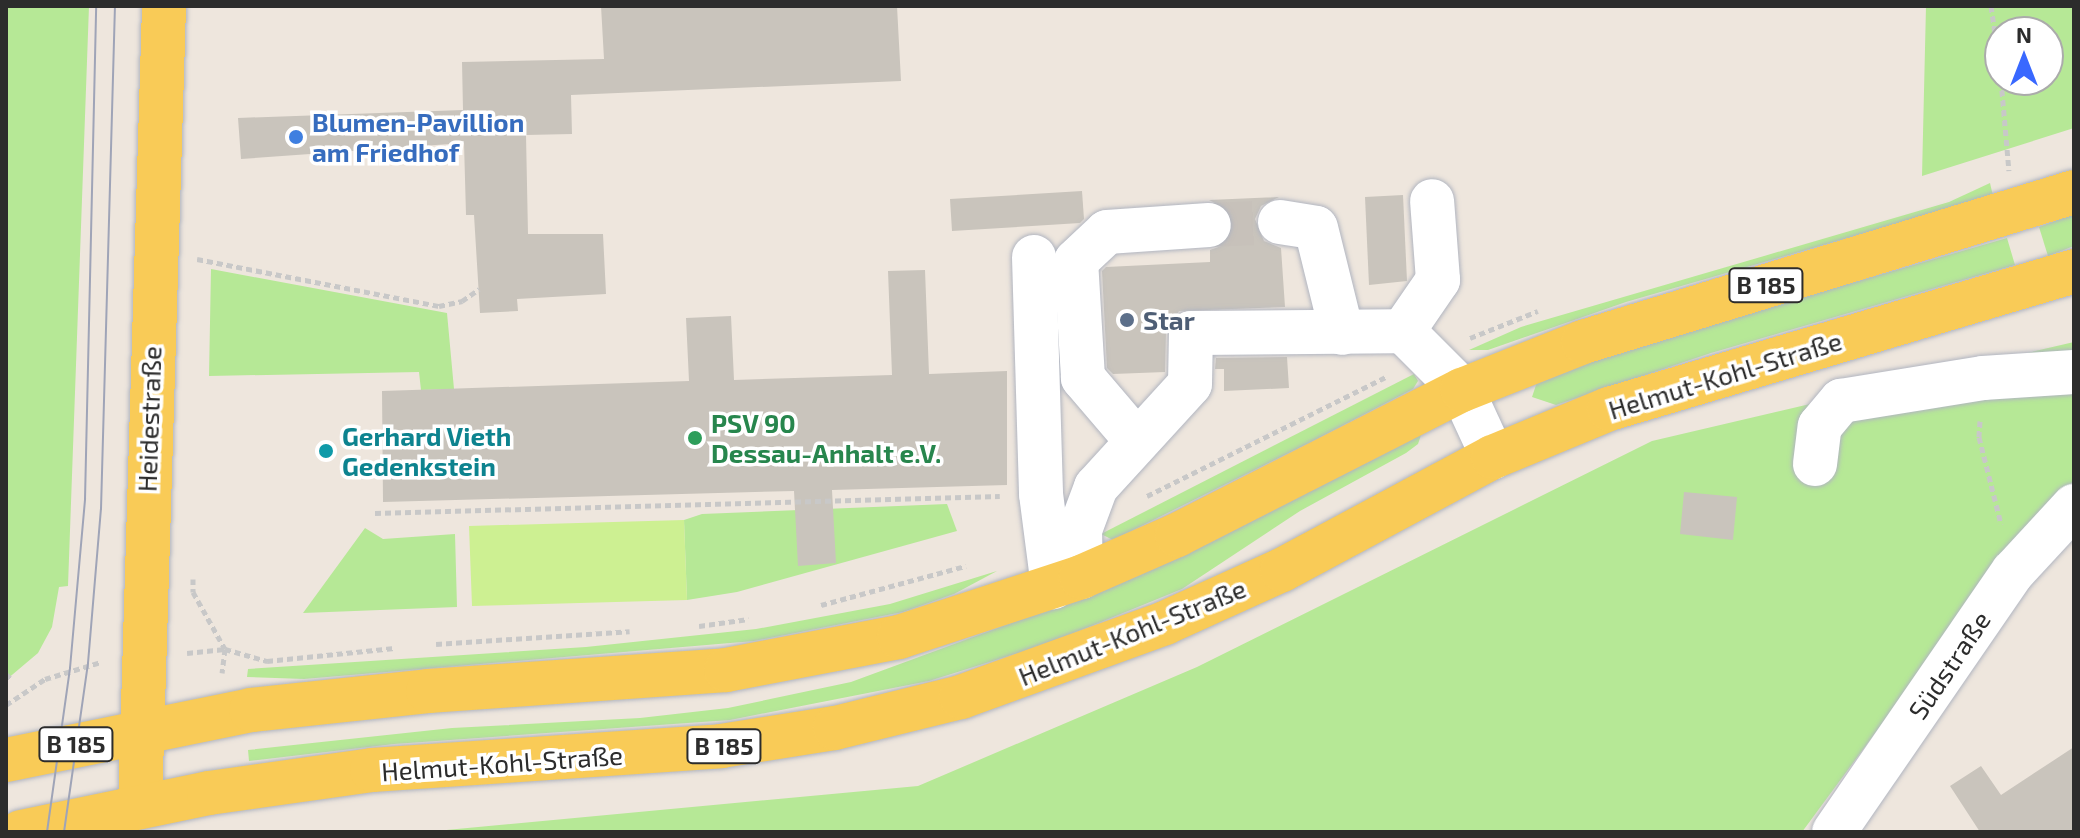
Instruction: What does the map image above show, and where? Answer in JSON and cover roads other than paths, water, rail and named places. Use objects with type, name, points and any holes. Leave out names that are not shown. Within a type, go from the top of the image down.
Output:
[{"type":"main road","name":"Heidestraße","points":[[140,819],[146,729],[147,461],[164,6]]},
{"type":"main road","name":"B 185","points":[[6,760],[146,729],[312,702],[726,670],[899,637],[1067,582],[1177,535],[1462,390],[1677,310],[2074,192]]},
{"type":"main road","name":"Helmut-Kohl-Straße","points":[[140,819],[372,770],[721,746],[899,713],[1029,675],[1165,623],[1282,570],[1493,457],[1609,409],[2074,271]]},
{"type":"main road","name":"B 185","points":[[21,832],[140,819]]},
{"type":"street","points":[[1403,331],[1438,280],[1432,201]]},
{"type":"street","points":[[1280,222],[1316,228],[1342,333]]},
{"type":"street","points":[[1136,440],[1083,378],[1076,261],[1107,232],[1209,225]]},
{"type":"street","points":[[1034,257],[1041,494],[1067,582]]},
{"type":"street","points":[[1067,582],[1080,530],[1096,487],[1190,384],[1191,333],[1403,331],[1462,390],[1493,457]]},
{"type":"street","points":[[1815,464],[1820,426],[1841,401],[1983,378],[2074,372]]},
{"type":"street","name":"Südstraße","points":[[1834,832],[2013,572],[2074,506]]},
{"type":"tunnel","points":[[1209,225],[1280,222]]},
{"type":"tram line","points":[[47,832],[70,668],[85,499],[96,6]]},
{"type":"tram line","points":[[64,832],[88,663],[101,509],[115,6]]},
{"type":"place","name":"Blumen-Pavillion am Friedhof","points":[[296,137]]},
{"type":"place","name":"Star","points":[[1127,320]]},
{"type":"place","name":"PSV 90 Dessau-Anhalt e.V.","points":[[695,438]]},
{"type":"place","name":"Gerhard Vieth Gedenkstein","points":[[326,451]]}]
